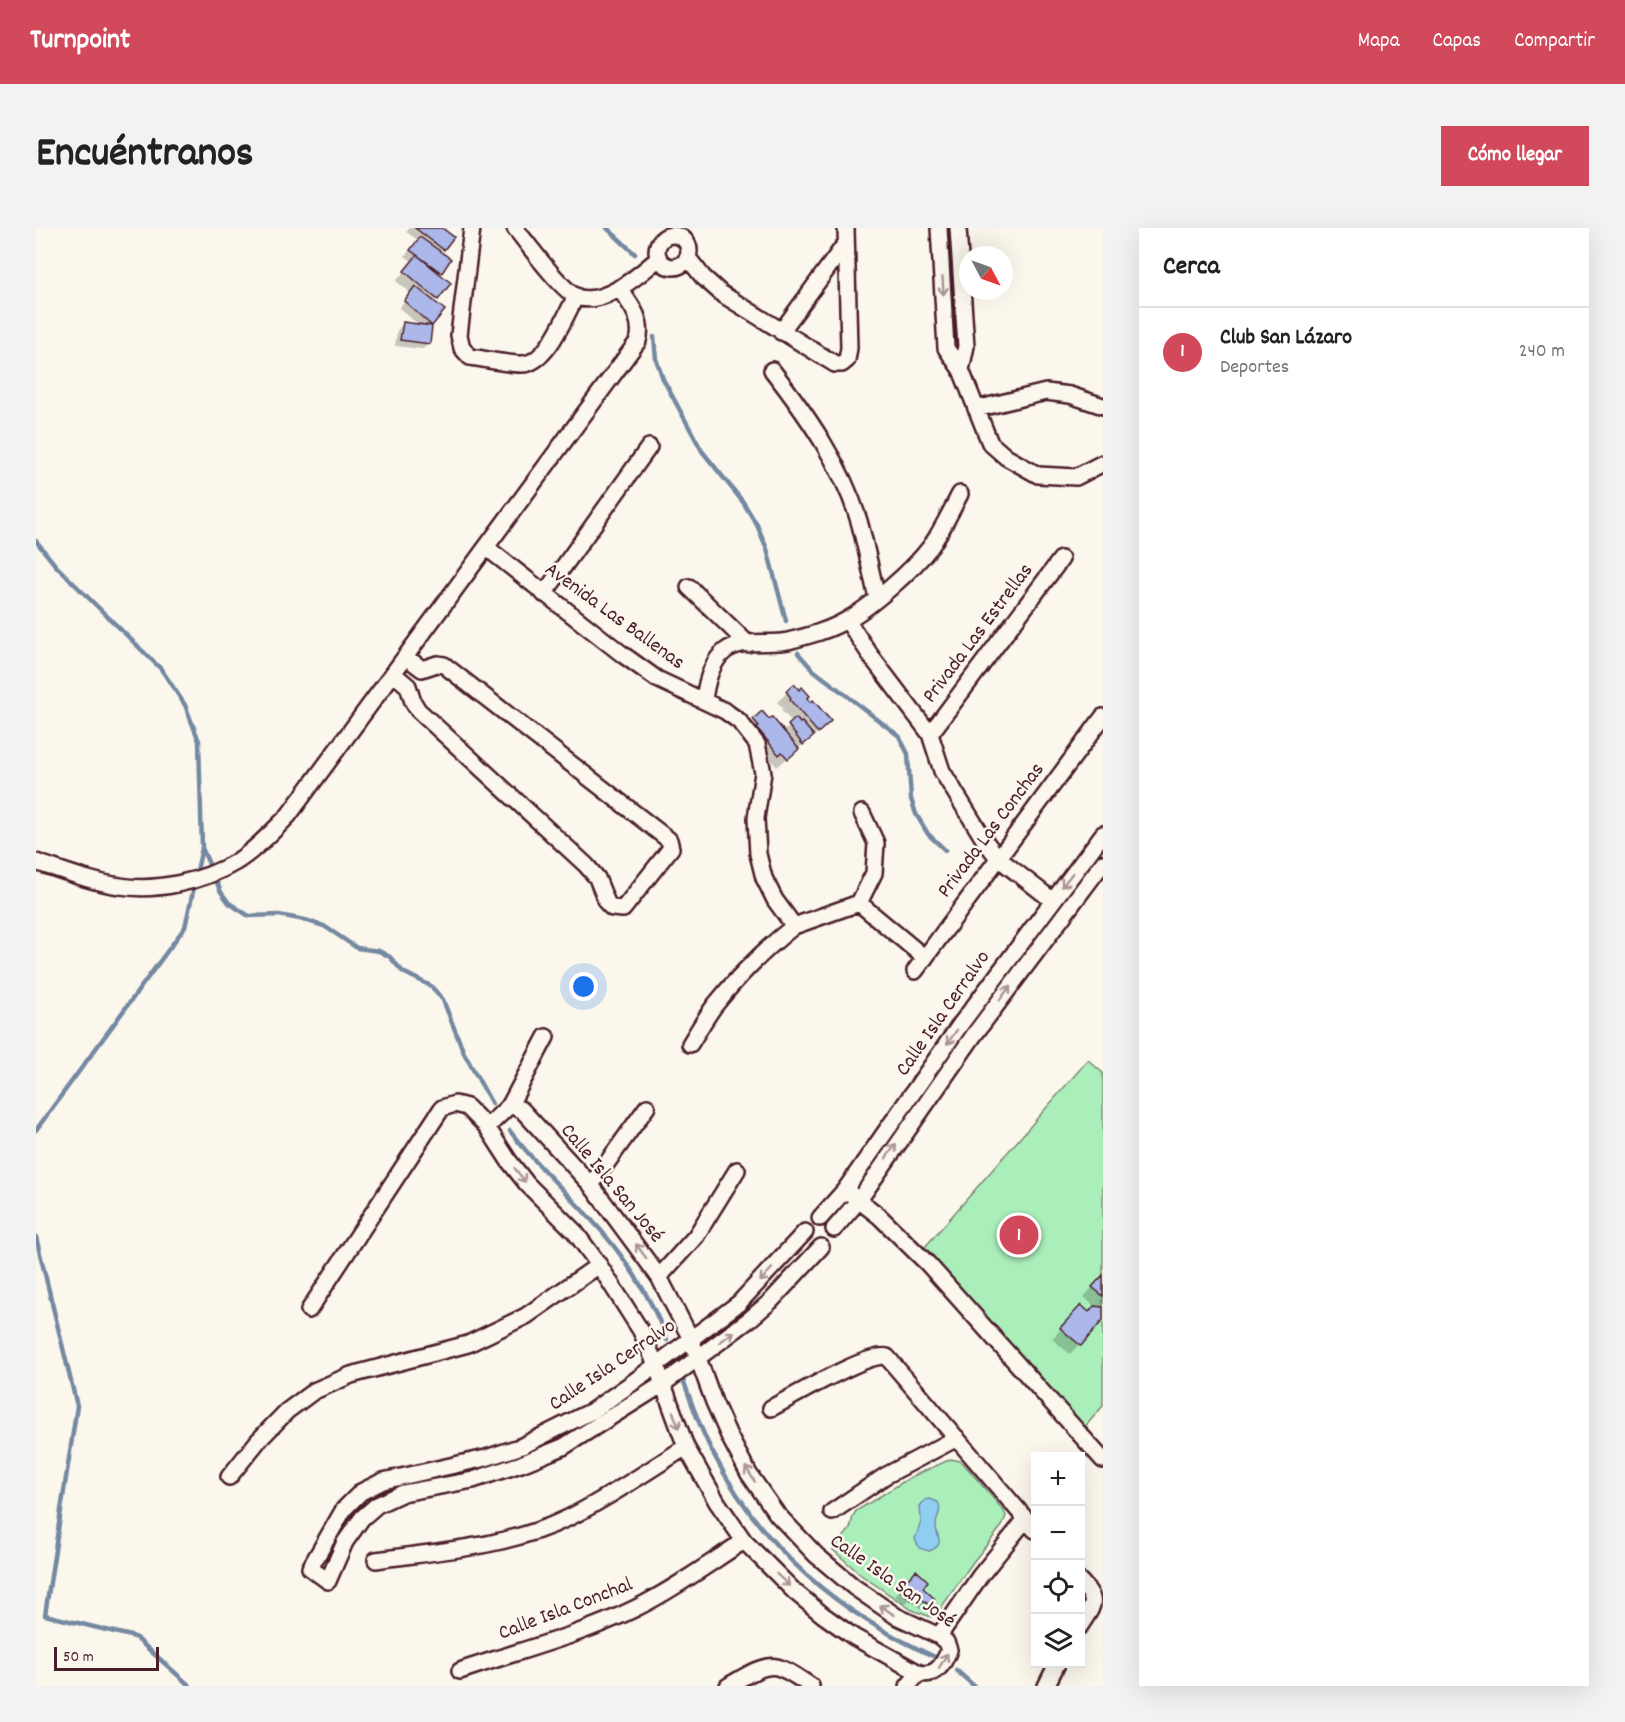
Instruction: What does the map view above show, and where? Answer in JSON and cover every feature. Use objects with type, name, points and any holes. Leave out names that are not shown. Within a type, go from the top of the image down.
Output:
[{"type":"street","points":[[472,228],[459,335],[462,348],[470,357],[523,364],[534,361],[544,353],[576,296]]},
{"type":"street","points":[[515,228],[538,257],[576,296],[588,299],[619,288],[658,258]]},
{"type":"street","points":[[939,228],[946,348],[961,370],[990,443],[1006,458],[1038,475],[1076,477],[1103,463]]},
{"type":"street","points":[[958,228],[966,346],[961,370]]},
{"type":"street","points":[[677,235],[688,243],[690,250],[684,264],[670,267],[658,258],[658,244],[663,238],[677,235]]},
{"type":"street","points":[[781,332],[846,235]]},
{"type":"street","points":[[688,258],[703,278],[722,294],[835,364],[842,364],[847,360],[849,348],[846,235]]},
{"type":"street","points":[[36,862],[88,879],[122,887],[168,886],[199,879],[236,862],[288,816],[638,341],[641,330],[638,319],[619,288]]},
{"type":"street","points":[[771,370],[792,395],[820,437],[846,487],[858,519],[877,598]]},
{"type":"street","points":[[976,409],[1046,392],[1070,395],[1103,406]]},
{"type":"street","points":[[544,594],[649,447]]},
{"type":"street","points":[[704,700],[706,683],[715,663],[725,651],[736,646],[781,642],[815,634],[847,620],[877,598],[919,561],[940,531],[960,494]]},
{"type":"street","name":"Avenida Las Ballenas","points":[[487,548],[657,679],[704,700],[739,721],[757,744],[763,773],[756,818],[758,854],[764,878],[775,900],[794,926]]},
{"type":"street","name":"Privada Las Estrellas","points":[[930,734],[1061,559]]},
{"type":"street","points":[[689,588],[748,644]]},
{"type":"street","points":[[847,620],[873,659],[930,734],[946,778],[985,841],[998,858],[1052,900]]},
{"type":"street","points":[[394,674],[408,686],[412,702],[418,710],[586,865],[597,878],[607,903],[612,908],[623,909],[671,848],[669,840],[444,665],[437,664],[422,669],[406,657]]},
{"type":"street","name":"Privada Las Conchas","points":[[915,971],[1103,717]]},
{"type":"street","points":[[690,1044],[722,997],[770,945],[794,926],[859,903],[874,873],[876,843],[862,813]]},
{"type":"street","name":"Calle Isla Cerralvo","points":[[820,1218],[845,1190],[960,1025],[1103,834]]},
{"type":"street","name":"Calle Isla Cerralvo","points":[[834,1229],[859,1200],[974,1035],[1103,863]]},
{"type":"street","points":[[859,903],[925,958]]},
{"type":"street","points":[[487,1127],[510,1105],[546,1037]]},
{"type":"street","points":[[309,1310],[442,1108],[455,1104],[467,1107],[487,1127],[527,1184],[575,1232],[599,1265],[640,1331],[656,1365],[686,1447],[717,1502],[744,1541],[795,1592],[823,1615],[854,1637],[919,1673],[908,1686]]},
{"type":"street","name":"Calle Isla San José","points":[[510,1105],[522,1110],[591,1185],[659,1276],[691,1338],[714,1402],[730,1438],[749,1474],[777,1514],[816,1555],[855,1587],[896,1616],[939,1636],[946,1642],[949,1650],[946,1659],[933,1673],[919,1673]]},
{"type":"street","points":[[591,1185],[647,1107]]},
{"type":"street","points":[[659,1276],[696,1236],[738,1170]]},
{"type":"street","points":[[845,1190],[886,1222],[928,1264],[1103,1460]]},
{"type":"street","points":[[820,1218],[832,1223],[834,1229],[835,1235],[832,1241],[821,1247],[810,1243],[806,1232],[810,1222],[820,1218]]},
{"type":"street","name":"Calle Isla Cerralvo","points":[[806,1232],[754,1288],[720,1318],[592,1411],[522,1446],[486,1458],[383,1481],[361,1492],[344,1509],[310,1568],[328,1581],[345,1542],[362,1518],[377,1505],[404,1493],[473,1480],[522,1464],[563,1447],[663,1384],[750,1319],[771,1301],[821,1247]]},
{"type":"street","points":[[229,1477],[258,1441],[287,1411],[314,1391],[351,1375],[468,1344],[526,1316],[599,1265]]},
{"type":"street","points":[[771,1408],[859,1363],[875,1356],[887,1357],[1031,1525],[980,1576],[939,1636]]},
{"type":"street","points":[[832,1512],[885,1476],[957,1438]]},
{"type":"street","points":[[375,1560],[485,1544],[567,1519],[686,1447]]},
{"type":"street","name":"Calle Isla Conchal","points":[[460,1671],[595,1626],[635,1609],[744,1541]]},
{"type":"street","points":[[1085,1586],[1092,1594],[1094,1601],[1093,1607],[1085,1619]]},
{"type":"street","points":[[728,1686],[755,1672],[777,1667],[811,1686]]},
{"type":"street","points":[[1046,1686],[1055,1668]]},
{"type":"green space","points":[[1088,1060],[1103,1073],[1103,1406],[1083,1429],[925,1247]]},
{"type":"green space","points":[[951,1459],[964,1464],[1006,1516],[1002,1526],[973,1562],[936,1615],[931,1617],[912,1610],[861,1575],[833,1550],[850,1529],[856,1511],[911,1477]]},
{"type":"water","points":[[925,1500],[938,1502],[939,1506],[936,1523],[939,1544],[929,1551],[919,1548],[915,1539],[921,1522],[920,1506]]},
{"type":"building","points":[[415,228],[442,228],[454,237],[444,250]]},
{"type":"building","points":[[420,237],[451,259],[442,273],[410,250]]},
{"type":"building","points":[[417,255],[451,283],[438,300],[404,271]]},
{"type":"building","points":[[415,286],[445,310],[432,326],[404,301]]},
{"type":"building","points":[[403,322],[432,326],[430,344],[400,340]]},
{"type":"building","points":[[794,684],[799,690],[802,687],[810,696],[807,698],[810,702],[813,700],[831,721],[818,733],[790,700],[786,691]]},
{"type":"building","points":[[762,711],[769,719],[772,717],[799,749],[788,759],[782,752],[779,755],[757,728],[759,726],[753,719]]},
{"type":"building","points":[[796,718],[814,736],[803,745],[788,725]]},
{"type":"building","points":[[1103,1275],[1103,1296],[1092,1287]]},
{"type":"building","points":[[1081,1305],[1089,1312],[1094,1306],[1103,1307],[1103,1320],[1081,1346],[1060,1328]]},
{"type":"building","points":[[916,1570],[928,1581],[923,1588],[935,1599],[929,1605],[916,1594],[911,1600],[899,1589]]},
{"type":"waterway","points":[[607,228],[635,254]]},
{"type":"waterway","points":[[654,337],[656,359],[663,379],[702,451],[743,502],[757,525],[767,549],[786,621]]},
{"type":"waterway","points":[[36,541],[56,566],[161,669],[185,705],[199,741],[202,848],[221,892],[229,903],[249,916],[279,915],[324,926],[357,948],[379,951],[390,957],[403,972],[431,986],[443,1000],[464,1053],[492,1104]]},
{"type":"waterway","points":[[798,653],[812,669],[899,736],[908,754],[911,799],[916,814],[928,834],[945,850]]},
{"type":"waterway","points":[[196,875],[202,848]]},
{"type":"waterway","points":[[36,1130],[185,927],[195,883]]},
{"type":"waterway","points":[[510,1131],[578,1205],[623,1259],[644,1290],[667,1340]]},
{"type":"waterway","points":[[36,1237],[77,1406],[45,1615],[135,1637],[190,1686]]},
{"type":"waterway","points":[[682,1377],[713,1453],[733,1488],[779,1548],[806,1574],[866,1620],[935,1657]]},
{"type":"waterway","points":[[956,1670],[974,1686]]},
{"type":"place","name":"Club San Lázaro","points":[[1019,1235]]}]
